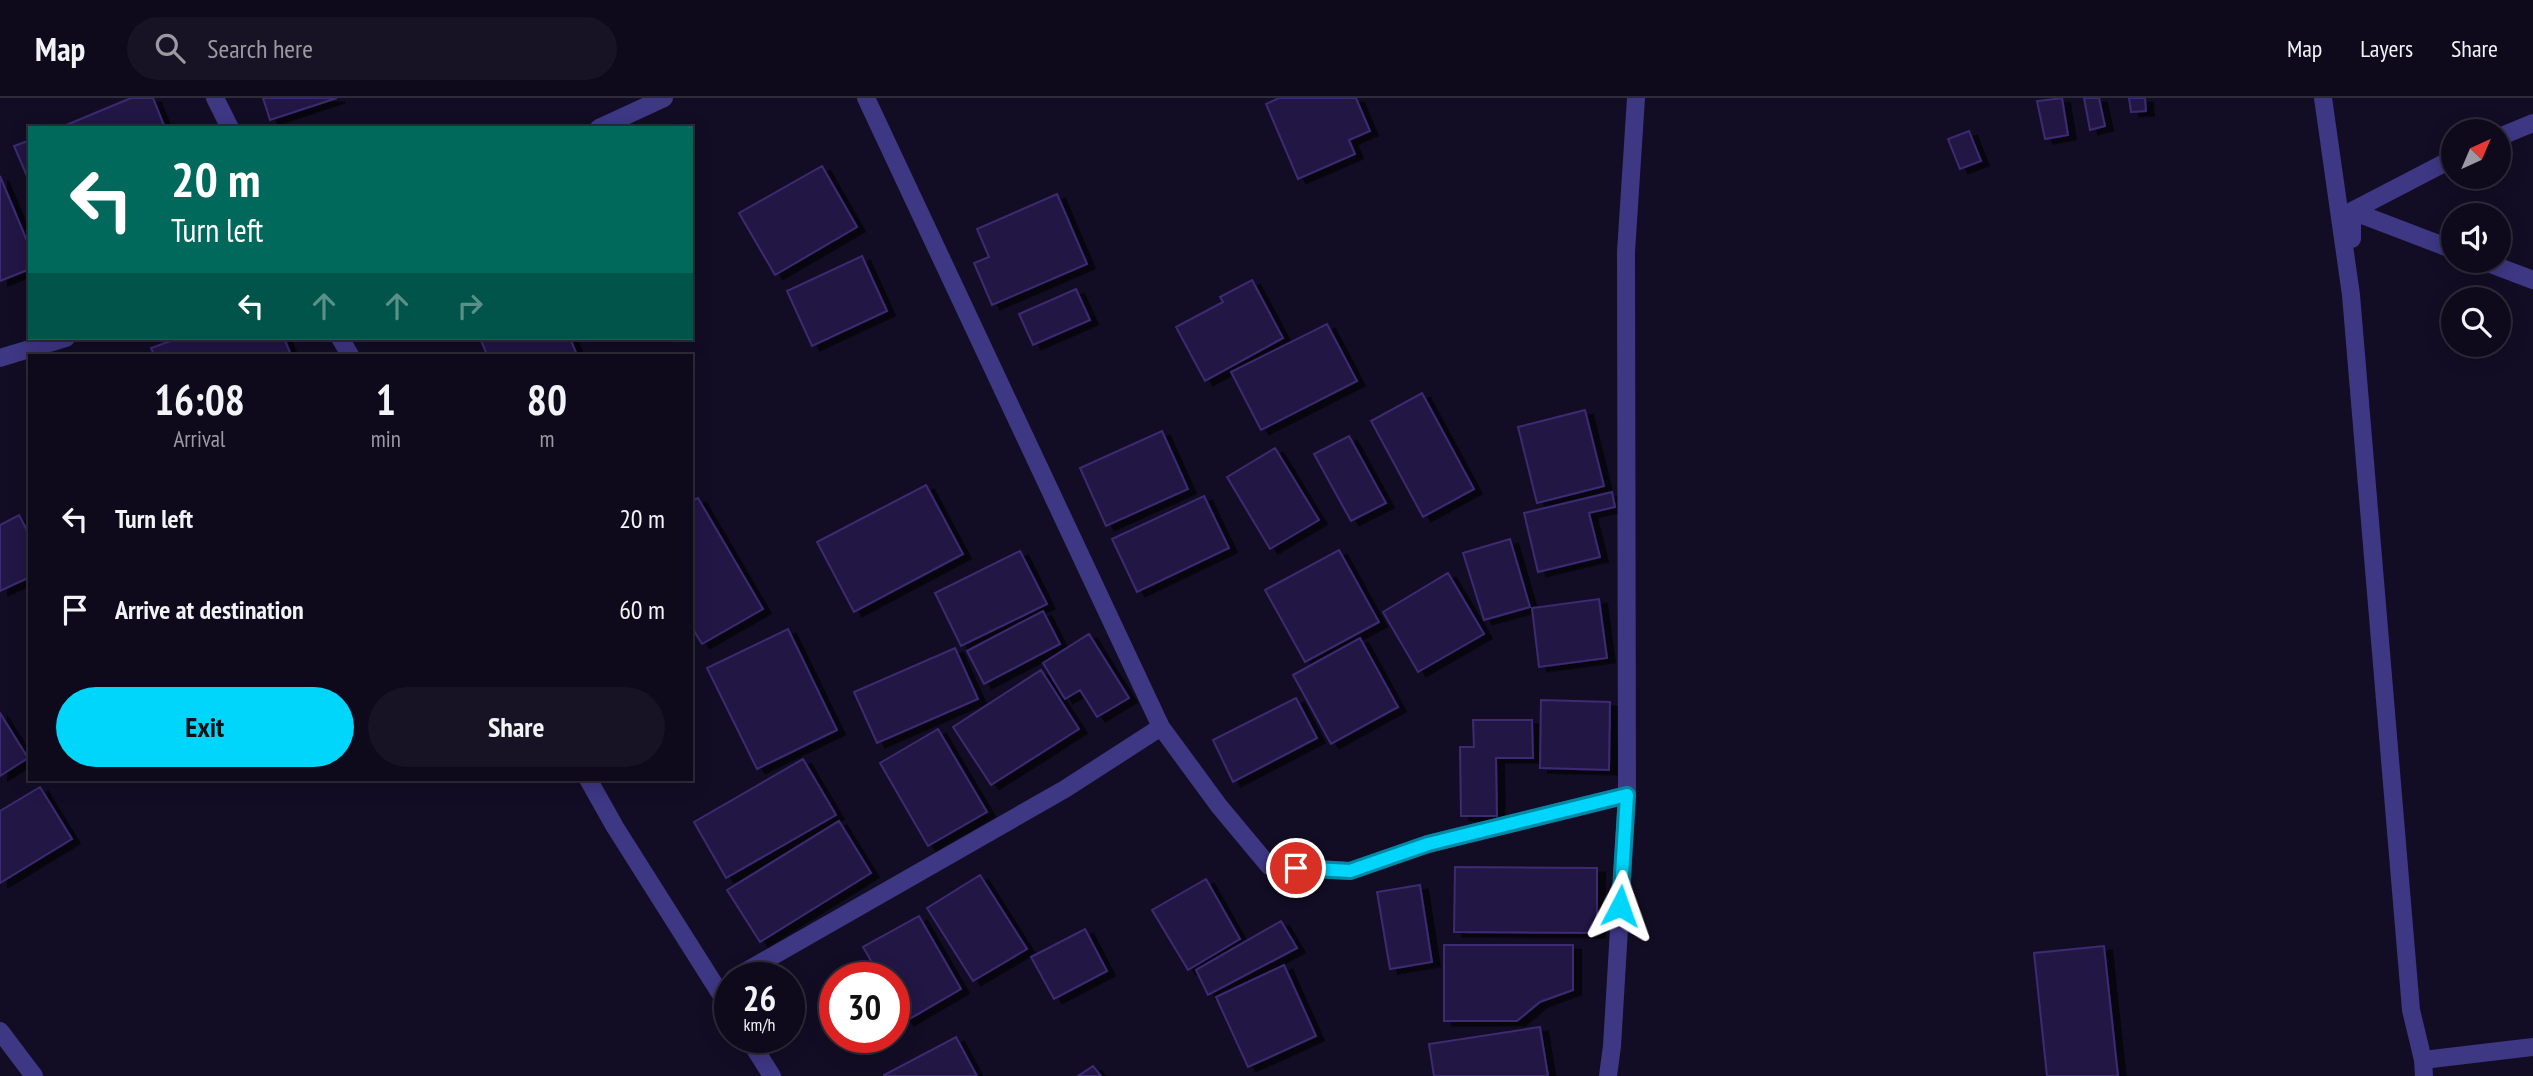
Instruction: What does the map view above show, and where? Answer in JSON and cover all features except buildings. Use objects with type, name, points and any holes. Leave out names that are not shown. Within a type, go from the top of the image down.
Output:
[{"type":"street","points":[[215,98],[229,126]]},
{"type":"street","points":[[603,126],[664,98]]},
{"type":"street","points":[[866,98],[1161,727],[1219,806],[1269,866],[1350,871],[1428,844],[1627,795]]},
{"type":"street","points":[[1608,1076],[1627,795],[1626,252],[1636,98]]},
{"type":"street","points":[[2323,98],[2351,295],[2411,1010],[2424,1068],[2533,1047]]},
{"type":"street","points":[[2511,132],[2533,123]]},
{"type":"street","points":[[2353,211],[2441,165]]},
{"type":"street","points":[[2351,295],[2353,211]]},
{"type":"street","points":[[2353,211],[2441,245]]},
{"type":"street","points":[[2511,272],[2533,280]]},
{"type":"street","points":[[0,358],[59,340]]},
{"type":"street","points":[[762,962],[1065,789],[1161,727]]},
{"type":"street","points":[[589,781],[615,827],[714,964]]},
{"type":"street","points":[[0,1031],[34,1076]]},
{"type":"street","points":[[757,1053],[772,1076]]},
{"type":"route","points":[[1296,868],[1350,871],[1428,844],[1627,795],[1620,906]]}]
